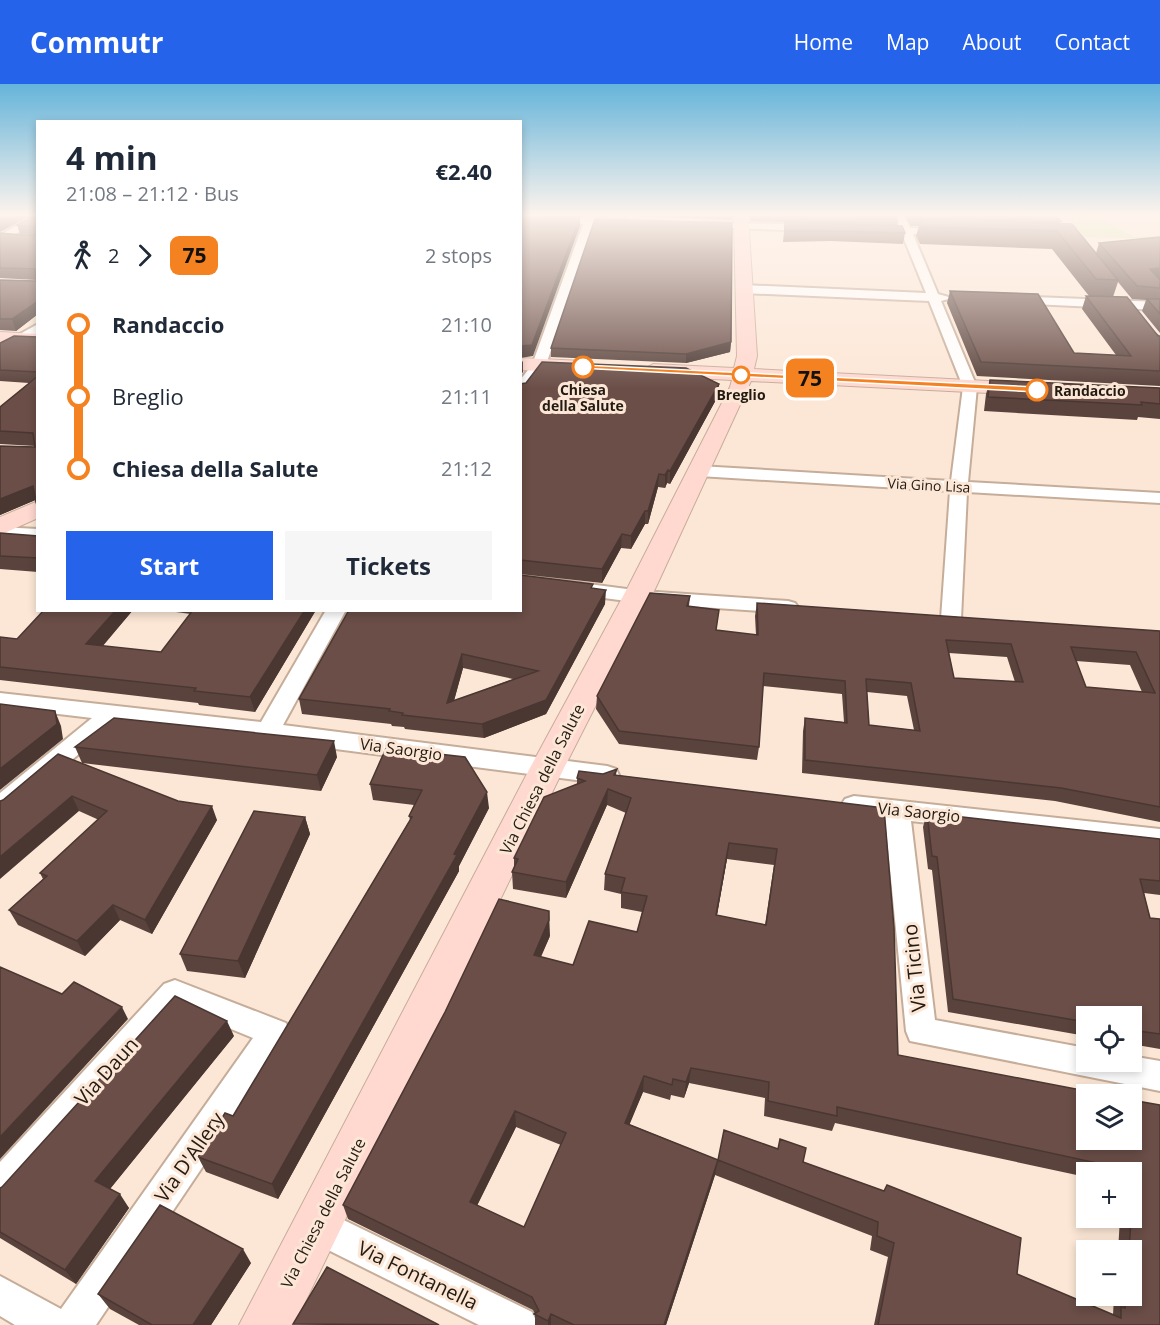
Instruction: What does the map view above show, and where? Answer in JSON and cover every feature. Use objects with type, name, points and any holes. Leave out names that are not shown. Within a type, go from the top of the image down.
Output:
[{"type":"street","points":[[522,386],[567,274]]},
{"type":"street","name":"Via Chiesa della Salute","points":[[266,1325],[547,768],[637,596],[744,375],[747,356],[743,274]]},
{"type":"street","points":[[924,274],[970,387],[959,487],[951,619]]},
{"type":"street","points":[[743,289],[956,298]]},
{"type":"street","points":[[1119,292],[1139,317]]},
{"type":"street","points":[[1002,300],[1160,306]]},
{"type":"street","points":[[0,338],[32,336]]},
{"type":"street","points":[[0,351],[32,336]]},
{"type":"street","points":[[530,364],[597,368]]},
{"type":"street","points":[[633,369],[1053,390]]},
{"type":"street","name":"Via Gino Lisa","points":[[699,471],[1160,498]]},
{"type":"street","points":[[0,526],[36,509]]},
{"type":"street","points":[[0,532],[36,535]]},
{"type":"street","points":[[522,581],[637,596],[812,609]]},
{"type":"street","points":[[268,731],[335,612]]},
{"type":"street","points":[[928,618],[974,621]]},
{"type":"street","name":"Via Saorgio","points":[[0,700],[268,731],[624,778]]},
{"type":"street","points":[[0,807],[113,713]]},
{"type":"street","name":"Via Saorgio","points":[[826,802],[1160,839]]},
{"type":"street","name":"Via Ticino","points":[[897,810],[921,1031],[1160,1076]]},
{"type":"street","name":"Via Daun","points":[[0,1188],[175,993],[225,1013]]},
{"type":"street","name":"Via D'Allery","points":[[72,1325],[274,1033],[225,1013]]},
{"type":"street","name":"Via Fontanella","points":[[317,1225],[519,1325]]},
{"type":"street","points":[[0,1295],[51,1325]]},
{"type":"building","points":[[522,274],[559,274],[532,345],[522,346]]},
{"type":"building","points":[[576,274],[732,274],[731,342],[686,354],[551,348]]},
{"type":"building","points":[[1092,274],[1113,274],[1118,280],[1096,279]]},
{"type":"building","points":[[1126,274],[1154,274],[1160,280],[1160,288],[1137,286]]},
{"type":"building","points":[[0,280],[36,281],[36,302],[12,319],[0,319]]},
{"type":"building","points":[[950,291],[1038,294],[1074,353],[1131,356],[1086,296],[1127,297],[1160,336],[1160,371],[981,362]]},
{"type":"building","points":[[1147,299],[1160,299],[1160,314]]},
{"type":"building","points":[[14,336],[36,337],[36,372],[0,370],[0,343]]},
{"type":"building","points":[[542,362],[686,368],[719,384],[670,471],[668,470],[665,475],[659,474],[648,511],[645,511],[631,536],[622,534],[602,569],[522,560],[522,384],[526,383]]},
{"type":"building","points":[[36,378],[36,501],[33,486],[0,499],[0,446],[35,447],[33,433],[0,431],[0,407]]},
{"type":"building","points":[[990,380],[1160,388],[1160,404],[988,397]]},
{"type":"building","points":[[0,533],[36,536],[36,558],[0,556]]},
{"type":"building","points":[[522,575],[593,584],[591,588],[606,590],[546,700],[482,724],[402,715],[403,713],[389,711],[390,709],[299,699],[348,612],[522,612]],"holes":[[[462,654],[538,671],[447,703]]]},
{"type":"building","points":[[650,593],[690,596],[687,606],[719,610],[716,630],[758,635],[757,603],[1160,631],[1160,807],[1061,788],[805,760],[805,718],[847,723],[845,681],[764,673],[759,747],[619,731],[597,696]],"holes":[[[946,640],[1011,644],[1023,682],[954,678]],[[1071,647],[1136,652],[1155,693],[1086,687]],[[866,679],[911,683],[920,731],[869,725]]]},
{"type":"building","points":[[42,612],[114,612],[86,644],[161,652],[191,612],[304,612],[250,697],[194,691],[196,688],[0,667],[0,637],[17,639]]},
{"type":"building","points":[[0,704],[55,711],[57,724],[0,769]]},
{"type":"building","points":[[114,718],[334,741],[317,775],[75,747]]},
{"type":"building","points":[[386,748],[465,757],[487,792],[454,854],[457,855],[272,1184],[198,1157],[225,1113],[233,1116],[412,817],[409,816],[422,790],[370,784]]},
{"type":"building","points":[[58,754],[178,801],[212,806],[145,920],[113,905],[77,941],[9,910],[47,876],[40,873],[107,811],[72,796],[0,857],[0,801]]},
{"type":"building","points":[[617,769],[614,775],[884,808],[894,928],[898,1055],[1076,1089],[1076,1150],[1142,1150],[1142,1102],[1160,1105],[1160,1325],[878,1325],[894,1243],[877,1236],[878,1222],[718,1160],[664,1325],[574,1325],[551,1314],[548,1321],[534,1314],[539,1311],[532,1297],[343,1205],[445,1012],[499,899],[549,911],[549,920],[534,955],[573,965],[589,921],[637,932],[647,896],[621,892],[625,878],[605,874],[631,798],[608,789],[566,882],[512,872],[518,859],[514,858],[544,797],[585,781],[577,778],[579,771],[603,774]],"holes":[[[729,843],[777,849],[766,925],[716,915]],[[691,1068],[769,1082],[768,1101],[837,1116],[837,1107],[1092,1162],[1142,1162],[1142,1228],[1130,1228],[1130,1240],[1142,1240],[1142,1306],[1121,1307],[1121,1318],[1093,1306],[1076,1306],[1076,1299],[1017,1274],[1021,1238],[887,1185],[884,1191],[803,1162],[806,1148],[780,1139],[778,1149],[724,1130],[718,1160],[625,1123],[644,1076],[672,1085],[673,1079],[686,1082]],[[515,1111],[566,1133],[524,1227],[470,1202]]]},
{"type":"building","points":[[254,811],[305,817],[238,961],[180,954]]},
{"type":"building","points":[[927,813],[1160,839],[1160,881],[1140,879],[1150,918],[1160,919],[1160,1034],[1142,1032],[1142,1006],[1076,1006],[1076,1020],[953,999],[937,857],[932,856]]},
{"type":"building","points":[[0,967],[62,994],[74,982],[122,1007],[0,1137]]},
{"type":"building","points":[[175,996],[227,1021],[95,1181],[120,1194],[65,1270],[0,1232],[0,1188]]},
{"type":"building","points":[[160,1205],[243,1249],[193,1325],[152,1325],[98,1294]]},
{"type":"building","points":[[327,1267],[439,1325],[293,1324]]},
{"type":"bus line","name":"75","points":[[583,367],[1037,390]]},
{"type":"place","name":"Chiesa della Salute","points":[[583,367]]},
{"type":"place","name":"Breglio","points":[[741,375]]},
{"type":"place","name":"Randaccio","points":[[1037,390]]}]
